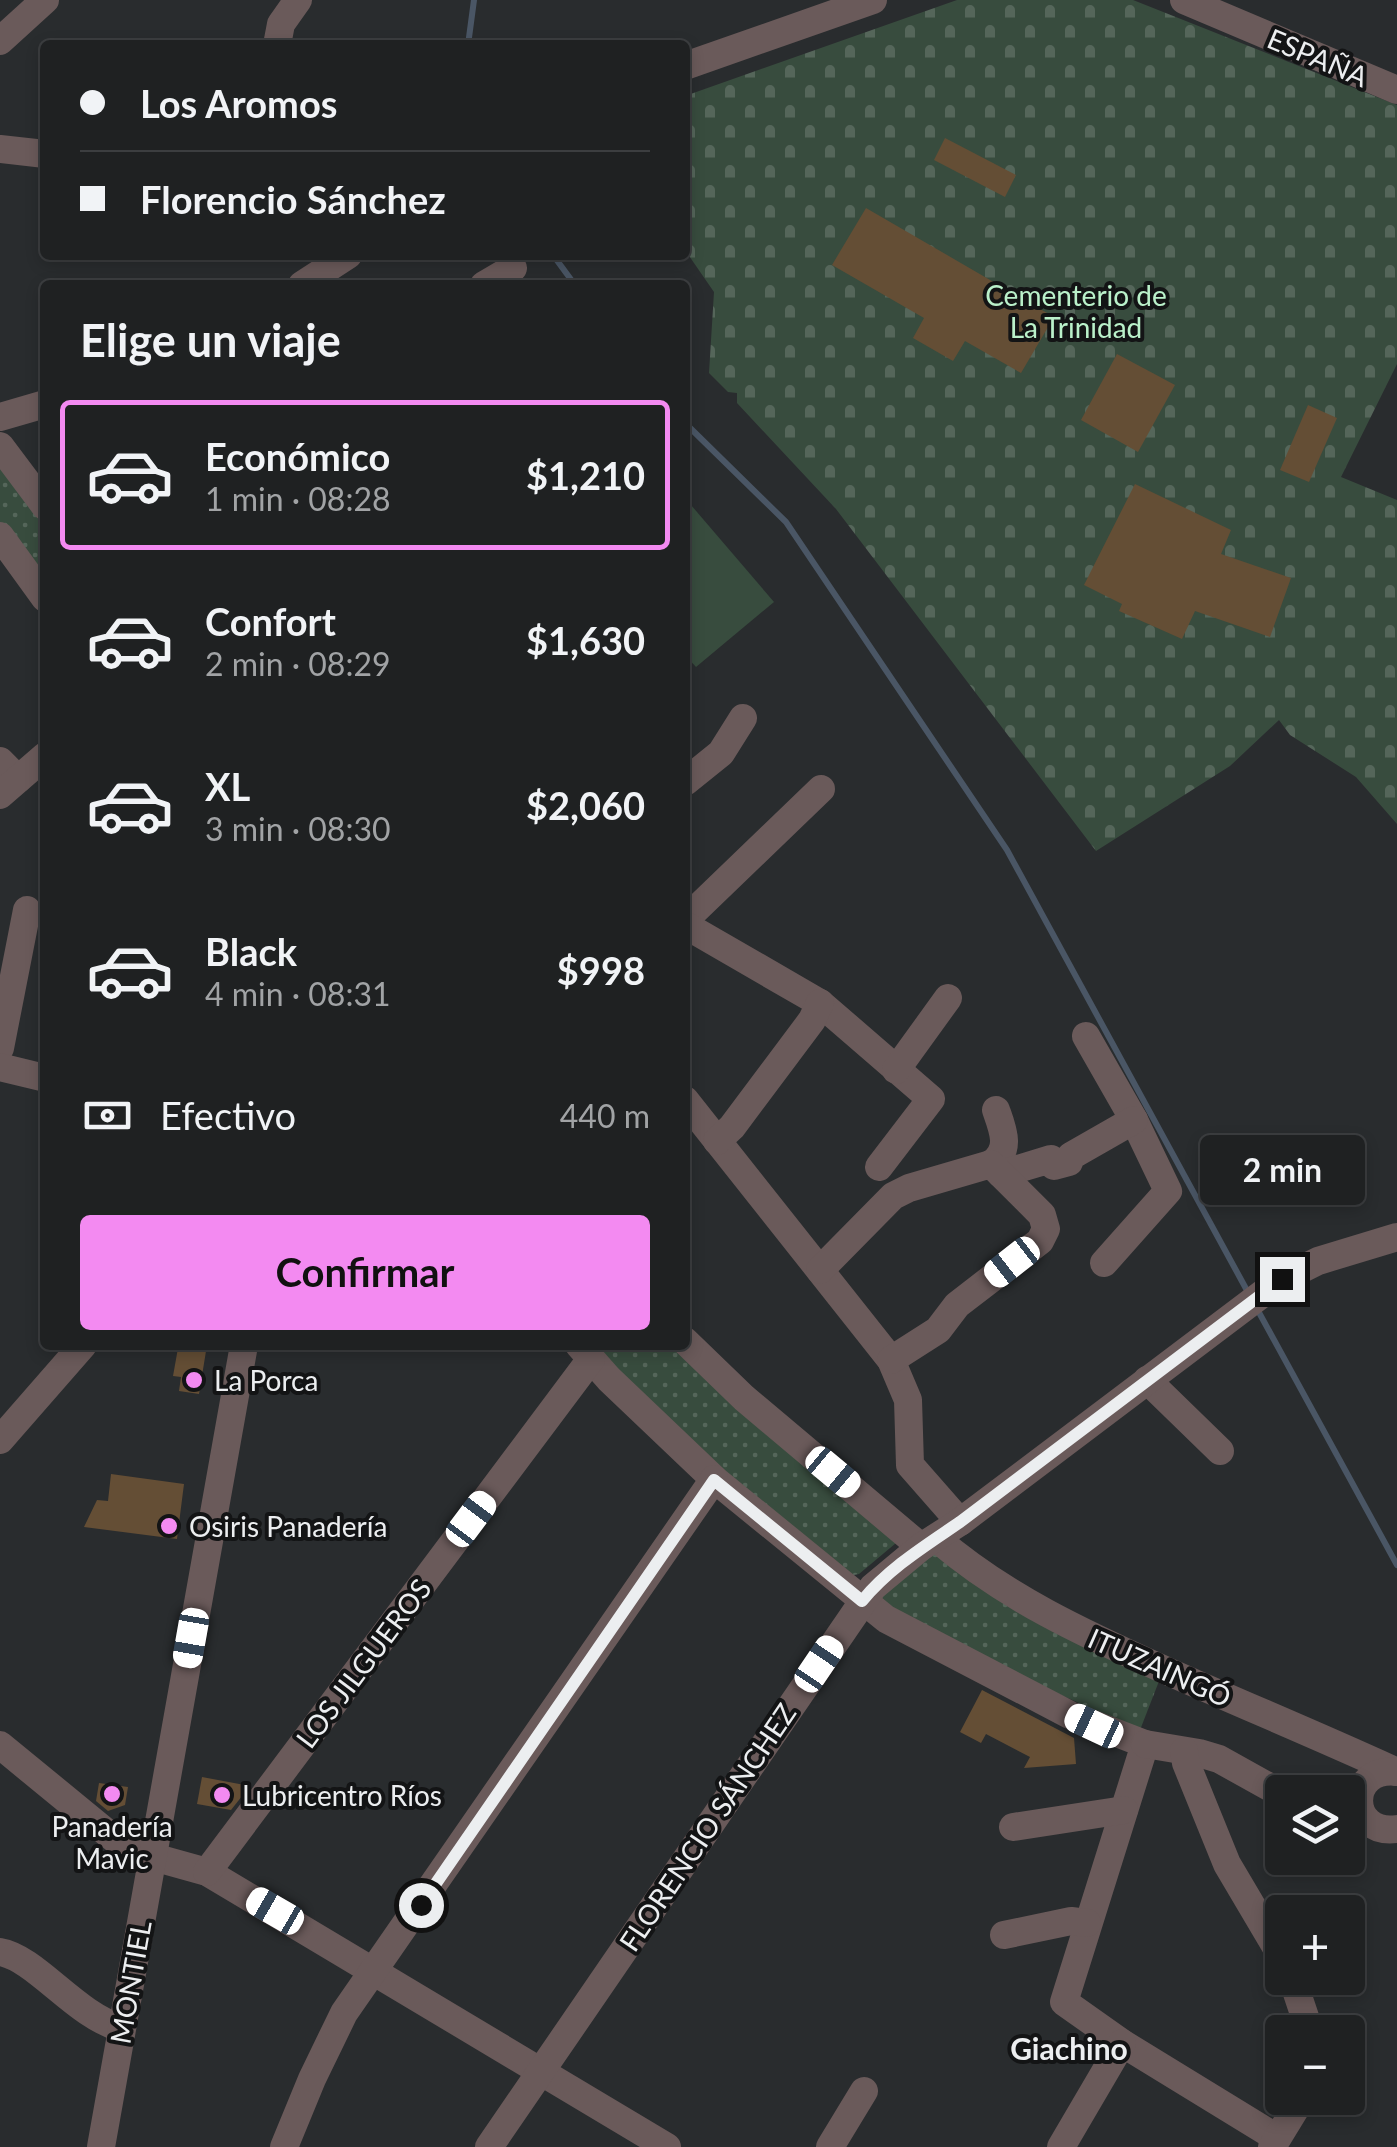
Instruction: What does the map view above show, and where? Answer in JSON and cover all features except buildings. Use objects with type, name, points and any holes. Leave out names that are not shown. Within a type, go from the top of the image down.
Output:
[{"type":"street","points":[[0,42],[44,0]]},
{"type":"street","points":[[278,40],[281,24],[298,0]]},
{"type":"street","points":[[690,64],[873,0]]},
{"type":"street","name":"ESPAÑA","points":[[1184,0],[1397,90]]},
{"type":"street","points":[[0,148],[40,153]]},
{"type":"street","points":[[310,280],[340,260]]},
{"type":"street","points":[[493,280],[513,268]]},
{"type":"street","points":[[3,409],[40,405]]},
{"type":"street","points":[[0,446],[40,499]]},
{"type":"street","points":[[0,536],[40,591]]},
{"type":"street","points":[[690,778],[721,753],[742,718]]},
{"type":"street","points":[[6,778],[40,759]]},
{"type":"street","points":[[690,918],[821,789]]},
{"type":"street","points":[[0,1048],[28,910]]},
{"type":"street","points":[[690,926],[820,1003],[930,1099],[879,1167]]},
{"type":"street","points":[[896,1070],[948,998]]},
{"type":"street","points":[[717,1141],[732,1127],[812,1020],[820,1003]]},
{"type":"street","points":[[1086,1036],[1168,1188],[1168,1195],[1104,1263]]},
{"type":"street","points":[[0,1067],[40,1077]]},
{"type":"street","points":[[690,1106],[891,1360],[908,1400],[910,1466],[960,1522]]},
{"type":"street","points":[[996,1110],[1005,1141],[996,1169]]},
{"type":"street","points":[[820,1270],[892,1196],[996,1169],[1051,1159],[1054,1166],[1069,1162],[1071,1156],[1134,1120]]},
{"type":"street","points":[[891,1360],[938,1330],[957,1306],[1044,1235],[1046,1222],[1042,1215],[996,1169]]},
{"type":"street","name":"FLORENCIO SÁNCHEZ","points":[[488,2147],[874,1587],[1282,1279],[1318,1262],[1397,1237]]},
{"type":"street","name":"ITUZAINGÓ","points":[[690,1346],[744,1398],[929,1542],[1076,1630],[1397,1772]]},
{"type":"street","points":[[0,1440],[79,1350]]},
{"type":"street","name":"MONTIEL","points":[[101,2147],[243,1350]]},
{"type":"street","points":[[585,1352],[714,1480],[862,1601],[907,1631],[1070,1715],[1145,1744],[1219,1760],[1265,1785]]},
{"type":"street","name":"LOS JILGUEROS","points":[[208,1872],[585,1352]]},
{"type":"street","points":[[1146,1380],[1220,1452]]},
{"type":"street","points":[[284,2147],[334,2032],[714,1480]]},
{"type":"street","points":[[0,1744],[128,1850],[208,1872],[667,2147]]},
{"type":"street","points":[[1145,1744],[1064,2002],[1275,2142],[1292,2115]]},
{"type":"street","points":[[1184,1751],[1228,1864],[1265,1928]]},
{"type":"street","points":[[1353,1752],[1363,1766],[1364,1775]]},
{"type":"street","points":[[1365,1782],[1380,1772],[1397,1772]]},
{"type":"street","points":[[1012,1827],[1124,1810]]},
{"type":"street","points":[[1365,1821],[1380,1829],[1397,1829]]},
{"type":"street","points":[[1004,1935],[1071,1921],[1087,1923]]},
{"type":"street","points":[[0,1952],[21,1961],[91,2016],[122,2028]]},
{"type":"street","points":[[1061,2147],[1122,2044]]},
{"type":"street","points":[[830,2147],[864,2091]]},
{"type":"green space","name":"Cementerio de La Trinidad","points":[[957,0],[1133,0],[1397,105],[1397,364],[1341,477],[1397,500],[1397,824],[1356,777],[1290,735],[1279,720],[1230,766],[1096,851],[836,509],[737,403],[737,393],[728,392],[709,373],[714,292],[690,257],[690,94]]},
{"type":"green space","points":[[0,464],[40,516],[40,574],[0,522]]},
{"type":"green space","points":[[690,504],[774,602],[696,667],[690,660]]},
{"type":"green space","points":[[598,1350],[684,1350],[896,1543],[859,1574],[849,1576],[705,1454]]},
{"type":"green space","points":[[928,1549],[1161,1676],[1140,1730],[1043,1687],[879,1602],[876,1591]]},
{"type":"waterway","points":[[469,40],[474,0]]},
{"type":"waterway","points":[[557,260],[571,280]]},
{"type":"waterway","points":[[690,428],[786,522],[1007,850],[1250,1296]]},
{"type":"waterway","points":[[1256,1307],[1397,1565]]},
{"type":"place","name":"La Porca","points":[[194,1380]]},
{"type":"place","name":"Osiris Panadería","points":[[169,1526]]},
{"type":"place","name":"Panadería Mavic","points":[[112,1794]]},
{"type":"place","name":"Lubricentro Ríos","points":[[222,1795]]},
{"type":"district","name":"Giachino","points":[[1069,2048]]},
{"type":"route","points":[[421,1905],[714,1480],[862,1601],[921,1547],[960,1522],[1282,1279]]}]
